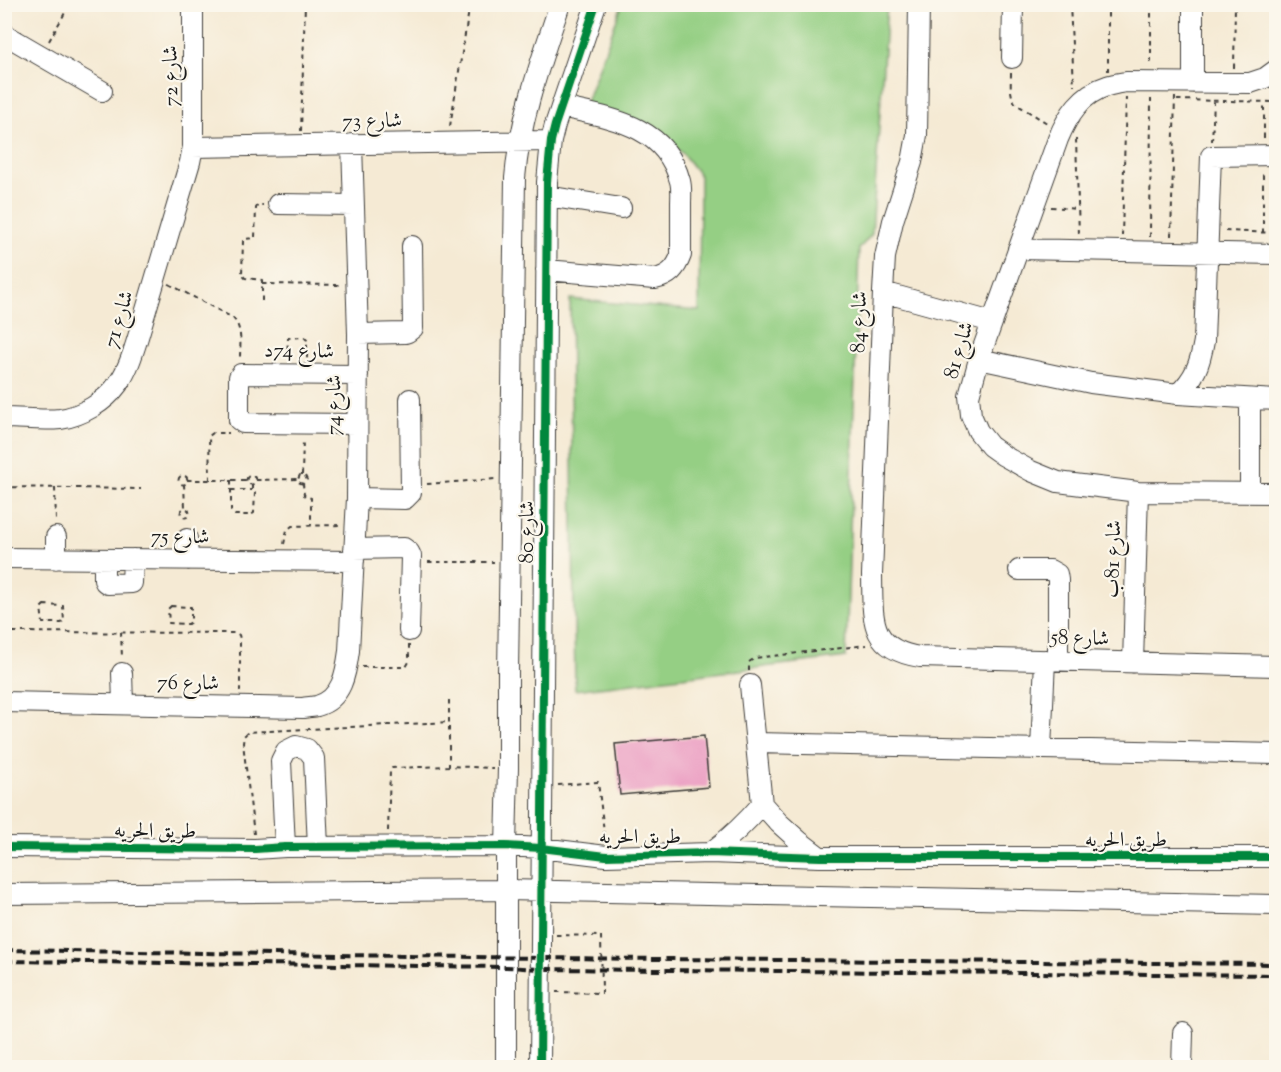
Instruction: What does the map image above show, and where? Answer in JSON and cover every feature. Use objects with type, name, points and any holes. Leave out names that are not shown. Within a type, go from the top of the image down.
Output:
[{"type":"street","name":"شارع 72","points":[[193,4],[194,147]]},
{"type":"street","name":"شارع 80","points":[[506,1068],[506,846],[514,188],[519,141],[532,90],[560,4]]},
{"type":"street","name":"شارع 80","points":[[540,1068],[548,162],[551,141],[561,107],[596,4]]},
{"type":"street","name":"شارع 84","points":[[885,644],[879,634],[873,613],[872,575],[883,292],[885,257],[893,221],[912,162],[917,135],[919,4]]},
{"type":"street","points":[[1012,58],[1013,4]]},
{"type":"street","points":[[1181,88],[1193,4]]},
{"type":"street","points":[[4,34],[102,91]]},
{"type":"street","points":[[1117,84],[1151,82],[1181,88],[1250,83],[1265,78],[1276,70]]},
{"type":"street","name":"شارع 81","points":[[1117,84],[1090,94],[1075,107],[1061,131],[979,359],[969,396],[971,415],[978,432],[990,446],[1030,471],[1058,482],[1138,492],[1276,494]]},
{"type":"street","points":[[546,270],[655,279],[672,272],[681,255],[681,182],[673,162],[659,144],[642,130],[621,121],[561,107]]},
{"type":"street","name":"شارع 73","points":[[194,147],[551,141]]},
{"type":"street","name":"شارع 74","points":[[347,666],[357,498],[358,334],[352,144]]},
{"type":"street","name":"شارع 71","points":[[4,418],[61,419],[82,413],[102,401],[118,384],[129,364],[194,147]]},
{"type":"street","points":[[1178,394],[1190,382],[1202,356],[1211,156],[1276,155]]},
{"type":"street","points":[[547,196],[621,208]]},
{"type":"street","points":[[278,204],[354,205]]},
{"type":"street","points":[[358,334],[408,333],[413,328],[412,246]]},
{"type":"street","points":[[1018,249],[1276,254]]},
{"type":"street","points":[[883,292],[992,321]]},
{"type":"street","points":[[979,359],[1091,383],[1178,394],[1276,400]]},
{"type":"street","points":[[241,374],[239,376],[239,420],[241,423],[357,424]]},
{"type":"street","name":"شارع 74د","points":[[241,374],[358,375]]},
{"type":"street","points":[[357,498],[405,499],[411,493],[410,399]]},
{"type":"street","points":[[1250,399],[1250,493]]},
{"type":"street","name":"شارع 81ب","points":[[1133,663],[1138,492]]},
{"type":"street","points":[[56,537],[56,559]]},
{"type":"street","points":[[187,539],[188,560]]},
{"type":"street","name":"شارع 75","points":[[4,558],[281,560],[354,555],[404,548],[409,552],[410,562]]},
{"type":"street","points":[[409,631],[410,562]]},
{"type":"street","points":[[1019,570],[1050,570],[1057,574],[1058,580],[1052,660],[1041,749]]},
{"type":"street","name":"شارع 58","points":[[885,644],[906,655],[920,657],[1276,666]]},
{"type":"street","name":"شارع 76","points":[[4,702],[303,708],[318,706],[331,699],[340,688],[347,666]]},
{"type":"street","points":[[122,673],[123,704]]},
{"type":"street","points":[[750,685],[762,804],[786,829],[820,857]]},
{"type":"street","points":[[756,743],[1276,754]]},
{"type":"street","points":[[285,847],[281,761],[286,751],[296,746],[307,749],[314,758],[318,847]]},
{"type":"street","points":[[710,853],[729,839],[762,804]]},
{"type":"street","points":[[283,821],[316,820]]},
{"type":"street","name":"طريق الحريه","points":[[4,847],[255,849],[506,846],[606,856],[710,853],[820,857],[1276,857]]},
{"type":"street","points":[[4,894],[541,890],[1276,905]]},
{"type":"street","points":[[1182,1068],[1183,1033]]},
{"type":"path","points":[[41,55],[70,4]]},
{"type":"path","points":[[301,145],[305,4]]},
{"type":"path","points":[[448,142],[470,4]]},
{"type":"path","points":[[1108,4],[1117,84],[1122,251]]},
{"type":"path","points":[[1150,4],[1150,252]]},
{"type":"path","points":[[1233,83],[1236,4]]},
{"type":"path","points":[[1012,58],[1011,95],[1013,100],[1061,131]]},
{"type":"path","points":[[1171,252],[1181,88],[1214,101],[1276,102]]},
{"type":"path","points":[[1211,156],[1214,101]]},
{"type":"path","points":[[262,301],[261,279],[246,279],[242,276],[243,241],[255,238],[257,206],[278,204]]},
{"type":"path","points":[[1033,206],[1078,209]]},
{"type":"path","points":[[1209,230],[1276,233]]},
{"type":"path","points":[[156,277],[237,322],[240,332],[241,374]]},
{"type":"path","points":[[262,284],[357,285]]},
{"type":"path","points":[[287,374],[287,339],[304,337],[307,340],[307,374]]},
{"type":"path","points":[[231,480],[232,513],[252,515],[255,512],[255,493],[252,490],[252,484],[256,480],[298,479],[302,475],[304,424]]},
{"type":"path","points":[[210,480],[209,435],[236,433]]},
{"type":"path","points":[[184,484],[179,483],[179,478],[183,475],[188,480]]},
{"type":"path","points":[[247,480],[247,477],[251,475],[256,480]]},
{"type":"path","points":[[302,475],[307,478],[303,484],[303,495],[311,498],[311,525]]},
{"type":"path","points":[[412,486],[511,478]]},
{"type":"path","points":[[298,479],[298,482],[303,484]]},
{"type":"path","points":[[185,508],[184,484],[188,480],[247,480],[252,484]]},
{"type":"path","points":[[4,487],[141,489]]},
{"type":"path","points":[[56,488],[56,537]]},
{"type":"path","points":[[231,490],[252,490]]},
{"type":"path","points":[[281,560],[288,528],[292,526],[355,525]]},
{"type":"path","points":[[410,562],[509,562]]},
{"type":"path","points":[[42,606],[63,606],[64,620],[61,623],[42,623],[42,606]]},
{"type":"path","points":[[169,607],[190,607],[191,620],[188,624],[169,623],[169,607]]},
{"type":"path","points":[[347,666],[406,667],[409,662],[409,631]]},
{"type":"path","points":[[4,632],[238,633],[240,639],[240,706]]},
{"type":"path","points":[[122,632],[122,673]]},
{"type":"path","points":[[750,685],[749,664],[753,658],[885,644]]},
{"type":"path","points":[[449,700],[449,766]]},
{"type":"path","points":[[388,847],[391,769],[394,767],[508,768]]},
{"type":"path","points":[[543,787],[598,782],[606,856]]},
{"type":"path","points":[[541,934],[602,936],[602,993],[541,991]]},
{"type":"green space","points":[[622,5],[887,5],[872,234],[859,249],[846,657],[575,690],[570,299],[699,311],[700,176],[683,154],[663,138],[582,113]]},
{"type":"building","points":[[704,736],[709,787],[620,795],[615,744]]},
{"type":"railway","points":[[4,950],[541,958],[1276,964]]},
{"type":"railway","points":[[4,961],[541,969],[1276,975]]},
{"type":"cycle path","points":[[540,1068],[547,182],[555,125],[596,4]]},
{"type":"cycle path","points":[[4,847],[255,849],[506,846],[606,856],[710,853],[820,857],[1276,857]]}]
